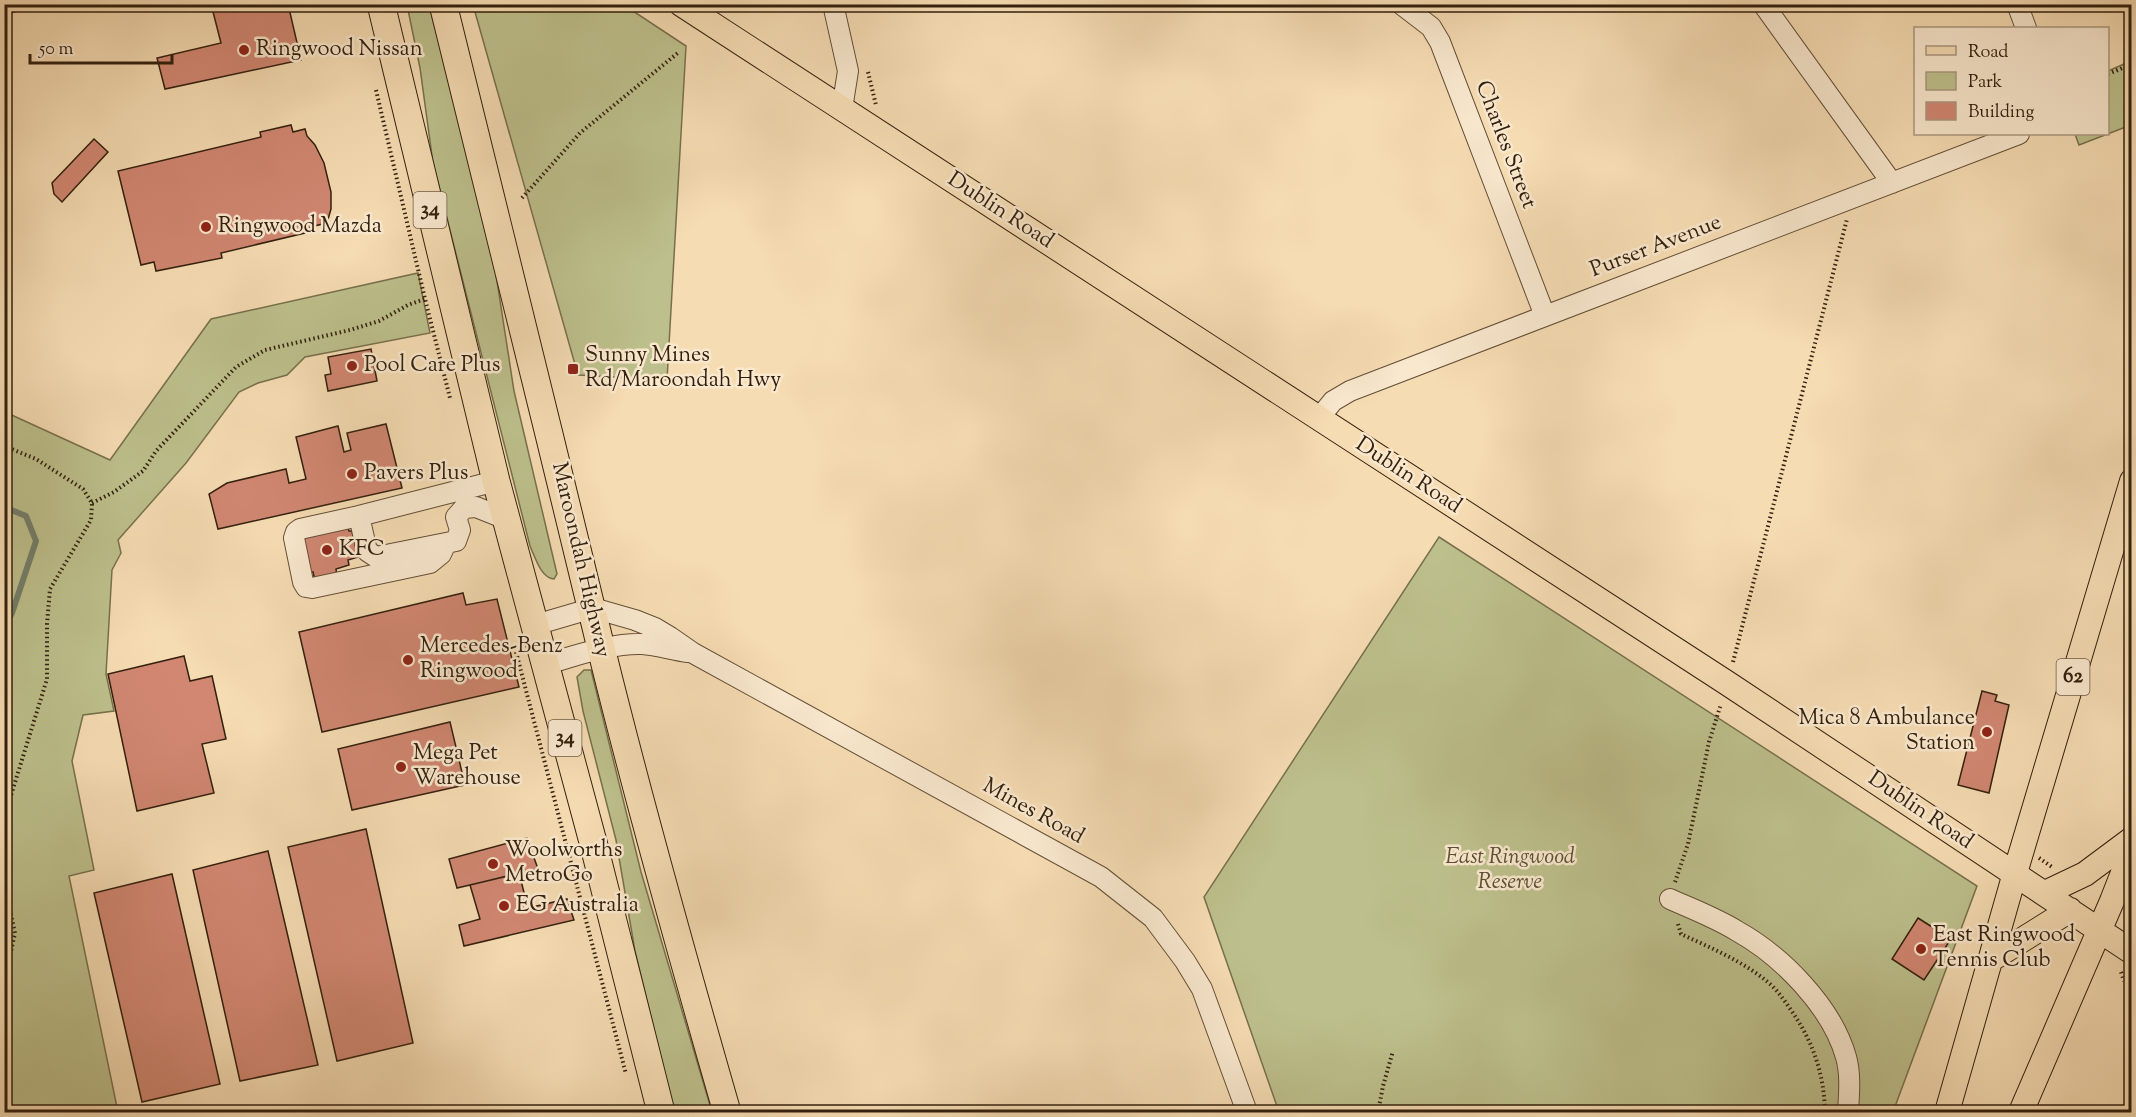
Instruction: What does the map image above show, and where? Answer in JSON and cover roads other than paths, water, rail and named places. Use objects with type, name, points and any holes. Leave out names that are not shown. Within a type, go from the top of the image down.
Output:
[{"type":"highway","name":"34","points":[[381,4],[496,482],[596,854],[661,1113]]},
{"type":"highway","name":"Maroondah Highway","points":[[443,4],[499,224],[601,649],[668,905],[727,1113]]},
{"type":"main road","name":"Dublin Road","points":[[681,4],[1727,683],[2015,873],[2100,930],[2126,962]]},
{"type":"main road","name":"62","points":[[1947,1113],[2015,873],[2132,481]]},
{"type":"main road","points":[[2045,893],[2085,874],[2132,839]]},
{"type":"main road","points":[[2021,1113],[2132,850]]},
{"type":"main road","points":[[1990,960],[2070,910]]},
{"type":"street","points":[[833,4],[848,71],[843,110]]},
{"type":"street","name":"Charles Street","points":[[1401,4],[1431,27],[1440,42],[1545,316]]},
{"type":"street","points":[[1763,4],[1892,183]]},
{"type":"street","points":[[2017,4],[2026,27]]},
{"type":"street","name":"Purser Avenue","points":[[1319,418],[1333,401],[1350,391],[2016,135]]},
{"type":"street","points":[[446,543],[441,554],[430,563],[312,588],[306,587],[303,582],[294,538],[300,529],[496,482]]},
{"type":"street","points":[[359,516],[367,551],[376,557],[456,541],[460,530],[456,517],[464,508],[476,507],[506,519]]},
{"type":"street","points":[[535,625],[593,608]]},
{"type":"street","name":"Mines Road","points":[[593,608],[655,628],[693,653],[1101,877],[1153,918],[1185,961],[1202,989],[1247,1113]]},
{"type":"street","name":"Mines Road","points":[[546,664],[601,649],[642,644],[693,653]]},
{"type":"street","points":[[1670,899],[1738,931],[1766,950],[1813,995],[1831,1022],[1846,1058],[1849,1076],[1848,1113]]},
{"type":"waterway","points":[[4,507],[26,516],[36,541],[12,613],[4,628]]},
{"type":"place","name":"Ringwood Nissan","points":[[244,50]]},
{"type":"place","name":"Ringwood Mazda","points":[[206,227]]},
{"type":"place","name":"Pool Care Plus","points":[[352,366]]},
{"type":"place","name":"Sunny Mines Rd/Maroondah Hwy","points":[[573,369]]},
{"type":"place","name":"Pavers Plus","points":[[352,474]]},
{"type":"place","name":"KFC","points":[[327,550]]},
{"type":"place","name":"Mercedes-Benz Ringwood","points":[[408,660]]},
{"type":"place","name":"Mica 8 Ambulance Station","points":[[1987,732]]},
{"type":"place","name":"Mega Pet Warehouse","points":[[401,767]]},
{"type":"place","name":"Woolworths MetroGo","points":[[493,864]]},
{"type":"place","name":"EG Australia","points":[[504,906]]},
{"type":"place","name":"East Ringwood Tennis Club","points":[[1921,949]]},
{"type":"park label","name":"East Ringwood Reserve","points":[[1510,870]]}]
